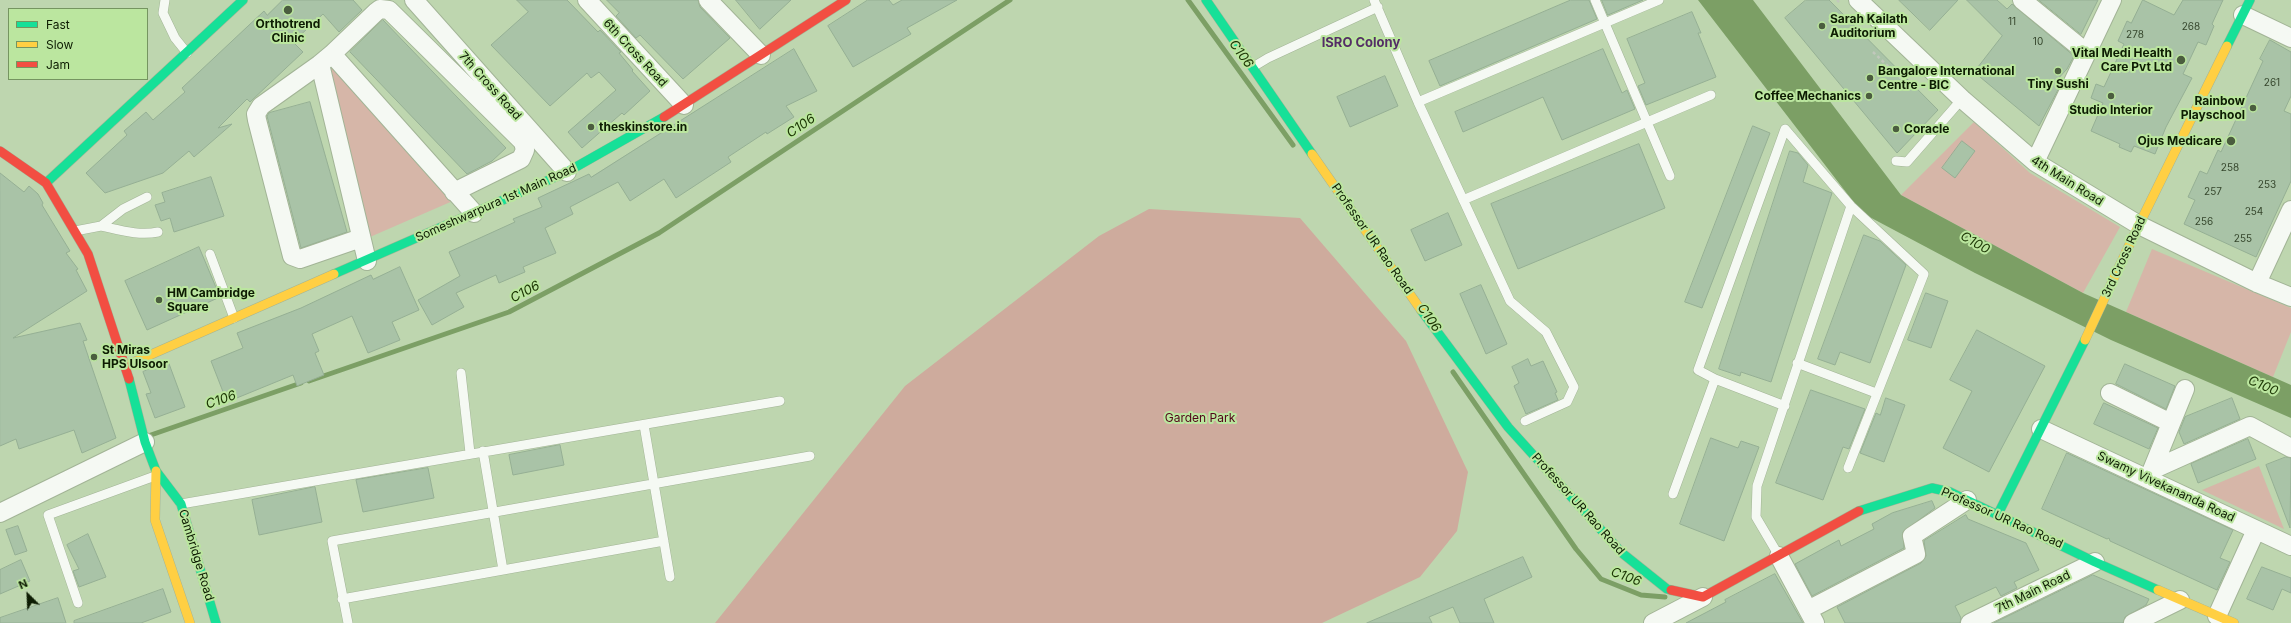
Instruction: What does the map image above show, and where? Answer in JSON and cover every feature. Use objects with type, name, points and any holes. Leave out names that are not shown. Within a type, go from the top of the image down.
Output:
[{"type":"street","points":[[0,151],[46,183],[243,0]]},
{"type":"street","name":"7th Cross Road","points":[[414,0],[567,172]]},
{"type":"street","name":"6th Cross Road","points":[[587,0],[684,106]]},
{"type":"street","points":[[708,0],[761,56]]},
{"type":"street","name":"Professor UR Rao Road","points":[[1206,0],[1400,281],[1508,427],[1622,553],[1667,589],[1703,597],[1865,508],[1932,488],[1968,500],[2095,562],[2234,623]]},
{"type":"street","name":"4th Main Road","points":[[1858,0],[1962,99],[2035,162],[2139,225],[2257,283],[2291,296]]},
{"type":"street","points":[[2022,0],[2087,53]]},
{"type":"street","points":[[2035,162],[2112,0]]},
{"type":"street","name":"Someshwarpura 1st Main Road","points":[[125,366],[235,320],[567,172],[684,106],[761,56],[837,2]]},
{"type":"street","points":[[2246,8],[2291,38]]},
{"type":"street","name":"3rd Cross Road","points":[[1998,514],[2108,294],[2139,225],[2246,8]]},
{"type":"street","points":[[361,238],[300,259],[292,256],[256,114],[261,106],[326,59],[380,9],[389,10],[523,142],[525,150],[521,159],[454,192]]},
{"type":"street","points":[[326,59],[474,213]]},
{"type":"street","points":[[326,59],[361,238],[367,261]]},
{"type":"street","name":"Cambridge Road","points":[[46,183],[88,254],[125,366],[155,474],[155,520],[190,623]]},
{"type":"street","points":[[2257,283],[2291,210]]},
{"type":"street","points":[[2150,474],[2185,388]]},
{"type":"street","points":[[2110,393],[2171,423]]},
{"type":"street","points":[[2150,474],[2250,426],[2291,448]]},
{"type":"street","name":"Swamy Vivekananda Road","points":[[2041,429],[2150,474],[2256,530],[2291,546]]},
{"type":"street","points":[[0,513],[145,442]]},
{"type":"street","name":"Cambridge Road","points":[[155,474],[181,504],[216,623]]},
{"type":"street","points":[[1778,556],[1811,617],[1916,554],[1912,536],[1968,500]]},
{"type":"street","points":[[2217,616],[2256,530]]},
{"type":"street","name":"7th Main Road","points":[[1970,623],[2095,562]]},
{"type":"street","points":[[1653,623],[1703,597]]},
{"type":"street","points":[[2133,623],[2180,600]]},
{"type":"lane","points":[[165,0],[163,13],[175,38],[187,53]]},
{"type":"lane","points":[[1596,0],[1670,176]]},
{"type":"lane","points":[[1418,102],[1659,0]]},
{"type":"lane","points":[[1253,67],[1376,4],[1418,102],[1510,301],[1546,332],[1574,387],[1567,402],[1525,421]]},
{"type":"lane","points":[[1463,200],[1711,95]]},
{"type":"lane","points":[[1896,161],[1907,162],[1962,99]]},
{"type":"lane","points":[[1785,406],[1715,379],[1698,370],[1785,129],[1851,206],[1924,274],[1876,393],[1848,468]]},
{"type":"lane","points":[[101,226],[123,209],[148,197]]},
{"type":"lane","points":[[1778,556],[1756,517],[1756,486],[1785,406],[1797,363],[1851,206]]},
{"type":"lane","points":[[75,231],[101,226],[148,234],[158,232]]},
{"type":"lane","points":[[210,254],[235,320]]},
{"type":"lane","points":[[1797,363],[1876,393]]},
{"type":"lane","points":[[461,373],[470,453]]},
{"type":"lane","points":[[1673,494],[1715,379]]},
{"type":"lane","points":[[181,504],[470,453],[780,401]]},
{"type":"lane","points":[[644,425],[670,577]]},
{"type":"lane","points":[[483,451],[503,570]]},
{"type":"lane","points":[[348,623],[332,541],[810,456]]},
{"type":"lane","points":[[78,602],[48,515],[155,474]]},
{"type":"lane","points":[[342,598],[664,541]]},
{"type":"path","points":[[1872,52],[1910,87],[1916,80]]},
{"type":"shaded area","points":[[328,64],[455,200],[370,237]]},
{"type":"shaded area","points":[[1974,122],[2030,173],[2120,227],[2083,293],[1901,195]]},
{"type":"shaded area","points":[[2152,249],[2291,308],[2291,332],[2273,377],[2126,312]]},
{"type":"shaded area","points":[[2259,466],[2284,529],[2202,490]]},
{"type":"green space","name":"Garden Park","points":[[1149,209],[1300,218],[1406,341],[1468,472],[1457,531],[1420,577],[1322,623],[715,623],[905,386],[1099,236]]},
{"type":"water","name":"C100","points":[[1698,0],[1753,0],[1901,195],[2083,293],[2291,385],[2291,418],[2111,340],[1975,273],[1862,213]]},
{"type":"building","points":[[283,0],[353,0],[362,10],[339,32],[323,14],[293,42],[303,52],[250,102],[247,99],[218,128],[232,124],[194,157],[189,151],[163,173],[105,193],[86,173],[127,135],[124,131],[146,112],[153,120],[185,92],[182,88],[264,11],[267,15]]},
{"type":"building","points":[[517,0],[567,0],[598,32],[600,30],[621,52],[619,53],[633,70],[632,71],[650,91],[624,115],[622,113],[582,148],[568,132],[616,90],[599,72],[591,78],[587,73],[550,106],[491,45],[528,12]]},
{"type":"building","points":[[607,0],[698,0],[700,7],[730,38],[683,79],[640,35],[636,38],[616,16],[619,13]]},
{"type":"building","points":[[736,0],[791,0],[760,29]]},
{"type":"building","points":[[868,0],[889,0],[893,5],[902,0],[957,0],[907,28],[911,34],[853,67],[828,26]]},
{"type":"building","points":[[1571,0],[1589,0],[1597,19],[1440,86],[1429,61]]},
{"type":"building","points":[[1602,0],[1643,0],[1608,15]]},
{"type":"building","points":[[1806,0],[1829,0],[1938,110],[1897,153],[1785,18]]},
{"type":"building","points":[[1899,0],[1958,0],[1930,30]]},
{"type":"building","points":[[1967,0],[1997,0],[2007,9],[2012,4],[2074,56],[2067,69],[2055,82],[2060,86],[2039,126],[1974,72],[2002,36]]},
{"type":"building","points":[[2039,0],[2098,0],[2081,34]]},
{"type":"building","points":[[2143,0],[2174,15],[2183,0],[2223,0],[2212,24],[2214,26],[2206,45],[2198,42],[2183,74],[2192,78],[2166,127],[2155,154],[2134,146],[2131,152],[2119,147],[2120,144],[2091,131],[2103,103],[2091,98],[2096,84],[2104,87],[2124,44],[2118,41],[2127,21],[2131,23]]},
{"type":"building","points":[[1692,12],[1701,33],[1698,33],[1716,77],[1646,105],[1638,86],[1645,83],[1627,39]]},
{"type":"building","points":[[383,20],[506,148],[492,161],[467,174],[350,52]]},
{"type":"building","points":[[2270,40],[2291,52],[2291,96],[2284,111],[2291,114],[2291,181],[2256,257],[2184,224],[2195,200],[2188,197],[2200,171],[2207,174],[2218,150],[2221,152],[2263,61],[2260,59]]},
{"type":"building","points":[[794,49],[817,91],[786,106],[794,117],[767,134],[766,132],[728,157],[731,162],[676,198],[664,179],[630,201],[618,182],[570,207],[573,214],[545,228],[556,253],[523,267],[525,272],[499,283],[496,275],[456,293],[464,307],[432,325],[418,300],[460,276],[449,252],[515,222],[513,219],[542,207],[538,198],[589,174],[591,177]]},
{"type":"building","points":[[1603,49],[1622,93],[1627,90],[1635,109],[1562,140],[1543,97],[1463,132],[1455,112]]},
{"type":"building","points":[[1385,76],[1398,106],[1350,127],[1337,97]]},
{"type":"building","points":[[310,102],[347,232],[301,248],[267,116],[269,113]]},
{"type":"building","points":[[1753,126],[1770,133],[1702,308],[1685,302]]},
{"type":"building","points":[[1962,141],[1975,151],[1955,178],[1942,168]]},
{"type":"building","points":[[1639,144],[1665,208],[1518,269],[1491,204]]},
{"type":"building","points":[[1790,151],[1798,153],[1808,165],[1803,182],[1832,193],[1771,382],[1741,372],[1740,376],[1719,369]]},
{"type":"building","points":[[0,173],[24,192],[29,186],[38,194],[43,203],[42,205],[70,251],[66,253],[78,269],[76,270],[87,291],[13,338],[80,323],[87,340],[83,341],[116,438],[82,453],[74,430],[19,449],[16,439],[0,446]]},
{"type":"building","points":[[211,177],[224,216],[174,232],[170,218],[161,221],[155,205],[165,202],[162,193]]},
{"type":"building","points":[[1448,213],[1462,245],[1425,261],[1411,230]]},
{"type":"building","points":[[1864,235],[1880,241],[1906,265],[1870,363],[1840,352],[1835,365],[1818,359]]},
{"type":"building","points":[[199,247],[220,297],[147,330],[125,281]]},
{"type":"building","points":[[400,267],[419,310],[392,322],[400,340],[368,353],[352,316],[312,334],[319,351],[315,353],[324,375],[297,386],[293,375],[227,402],[211,361],[243,348],[237,333],[301,308],[371,275],[373,279]]},
{"type":"building","points":[[1481,285],[1507,344],[1486,354],[1460,294]]},
{"type":"building","points":[[1926,293],[1948,301],[1931,348],[1908,340]]},
{"type":"building","points":[[1977,330],[2045,366],[1989,472],[1943,448],[1972,391],[1950,380]]},
{"type":"building","points":[[1528,359],[1531,366],[1543,361],[1557,392],[1555,393],[1558,400],[1526,414],[1514,386],[1519,383],[1512,367]]},
{"type":"building","points":[[168,361],[185,407],[155,418],[146,394],[151,393],[143,372]]},
{"type":"building","points":[[2125,364],[2175,386],[2166,409],[2116,384]]},
{"type":"building","points":[[1811,390],[1865,409],[1849,449],[1843,447],[1823,500],[1776,483]]},
{"type":"building","points":[[1886,398],[1905,405],[1884,462],[1860,453],[1876,413],[1880,415]]},
{"type":"building","points":[[2232,398],[2240,419],[2184,444],[2179,432],[2185,417]]},
{"type":"building","points":[[2104,403],[2158,428],[2149,449],[2094,424]]},
{"type":"building","points":[[1711,438],[1738,448],[1741,441],[1759,447],[1724,541],[1680,524]]},
{"type":"building","points":[[2248,439],[2256,459],[2198,483],[2191,464]]},
{"type":"building","points":[[560,445],[564,465],[513,475],[509,455]]},
{"type":"building","points":[[2067,453],[2233,530],[2220,558],[2230,562],[2217,590],[2110,541],[2109,538],[2107,539],[2042,509]]},
{"type":"building","points":[[2286,457],[2291,458],[2290,528],[2266,465]]},
{"type":"building","points":[[428,468],[434,498],[363,512],[356,480]]},
{"type":"building","points":[[315,487],[322,522],[259,535],[252,500]]},
{"type":"building","points":[[1932,501],[1935,508],[1903,532],[1904,548],[1812,596],[1795,564],[1839,540],[1841,546],[1874,529],[1872,524],[1892,513]]},
{"type":"building","points":[[1966,515],[1968,519],[2026,543],[2039,570],[2014,582],[2017,588],[2001,596],[1996,587],[1955,606],[1961,618],[1960,623],[1845,623],[1837,607],[1921,563],[1926,556],[1924,541]]},
{"type":"building","points":[[18,526],[27,551],[15,555],[6,530]]},
{"type":"building","points":[[88,534],[106,577],[79,587],[73,571],[79,569],[67,545]]},
{"type":"building","points":[[1523,557],[1532,577],[1484,599],[1494,623],[1460,623],[1453,607],[1429,617],[1432,623],[1367,623]]},
{"type":"building","points":[[21,560],[30,581],[0,594],[0,570]]},
{"type":"building","points":[[2262,567],[2291,578],[2291,593],[2282,589],[2273,610],[2247,599]]},
{"type":"building","points":[[1775,574],[1803,623],[1686,623],[1726,602],[1725,600]]},
{"type":"building","points":[[2093,575],[2149,599],[2146,605],[2125,617],[2123,623],[1994,623]]},
{"type":"building","points":[[163,589],[171,612],[141,623],[74,623],[74,621]]},
{"type":"building","points":[[58,598],[66,623],[0,623],[0,618]]},
{"type":"waterway","name":"C106","points":[[309,381],[509,312],[659,233],[1010,0]]},
{"type":"waterway","name":"C106","points":[[1188,0],[1293,145]]},
{"type":"waterway","name":"C106","points":[[1453,372],[1576,549],[1601,579],[1641,595],[1665,597]]},
{"type":"waterway","name":"C106","points":[[148,436],[301,383]]},
{"type":"traffic: fast","points":[[46,183],[243,0]]},
{"type":"traffic: fast","points":[[1206,0],[1312,154]]},
{"type":"traffic: fast","points":[[2227,46],[2250,0]]},
{"type":"traffic: fast","points":[[334,274],[567,172],[664,117]]},
{"type":"traffic: fast","points":[[1421,310],[1508,427],[1622,553],[1667,589],[1671,590]]},
{"type":"traffic: fast","points":[[1998,514],[2085,340]]},
{"type":"traffic: fast","points":[[129,379],[145,442],[156,471],[181,504],[216,623]]},
{"type":"traffic: fast","points":[[1859,511],[1932,488],[1950,492],[2095,562],[2158,590]]},
{"type":"traffic: slow","points":[[2085,340],[2134,235],[2227,46]]},
{"type":"traffic: slow","points":[[1312,154],[1421,310]]},
{"type":"traffic: slow","points":[[125,366],[334,274]]},
{"type":"traffic: slow","points":[[156,471],[155,520],[190,623]]},
{"type":"traffic: slow","points":[[2158,590],[2234,623]]},
{"type":"traffic: jam","points":[[664,117],[846,0]]},
{"type":"traffic: jam","points":[[0,151],[46,183],[88,254],[129,379]]},
{"type":"traffic: jam","points":[[1671,590],[1703,597],[1859,511]]},
{"type":"place","name":"Orthotrend Clinic","points":[[288,10]]},
{"type":"place","name":"Sarah Kailath Auditorium","points":[[1822,26]]},
{"type":"place","name":"Vital Medi Health Care Pvt Ltd","points":[[2181,60]]},
{"type":"place","name":"Tiny Sushi","points":[[2058,71]]},
{"type":"place","name":"Bangalore International Centre - BIC","points":[[1870,78]]},
{"type":"place","name":"Coffee Mechanics","points":[[1869,96]]},
{"type":"place","name":"Studio Interior","points":[[2111,96]]},
{"type":"place","name":"Rainbow Playschool","points":[[2253,108]]},
{"type":"place","name":"theskinstore.in","points":[[591,127]]},
{"type":"place","name":"Coracle","points":[[1896,129]]},
{"type":"place","name":"Ojus Medicare","points":[[2231,141]]},
{"type":"place","name":"HM Cambridge Square","points":[[159,300]]},
{"type":"place","name":"St Miras HPS Ulsoor","points":[[94,357]]},
{"type":"district","name":"ISRO Colony","points":[[1361,43]]}]
